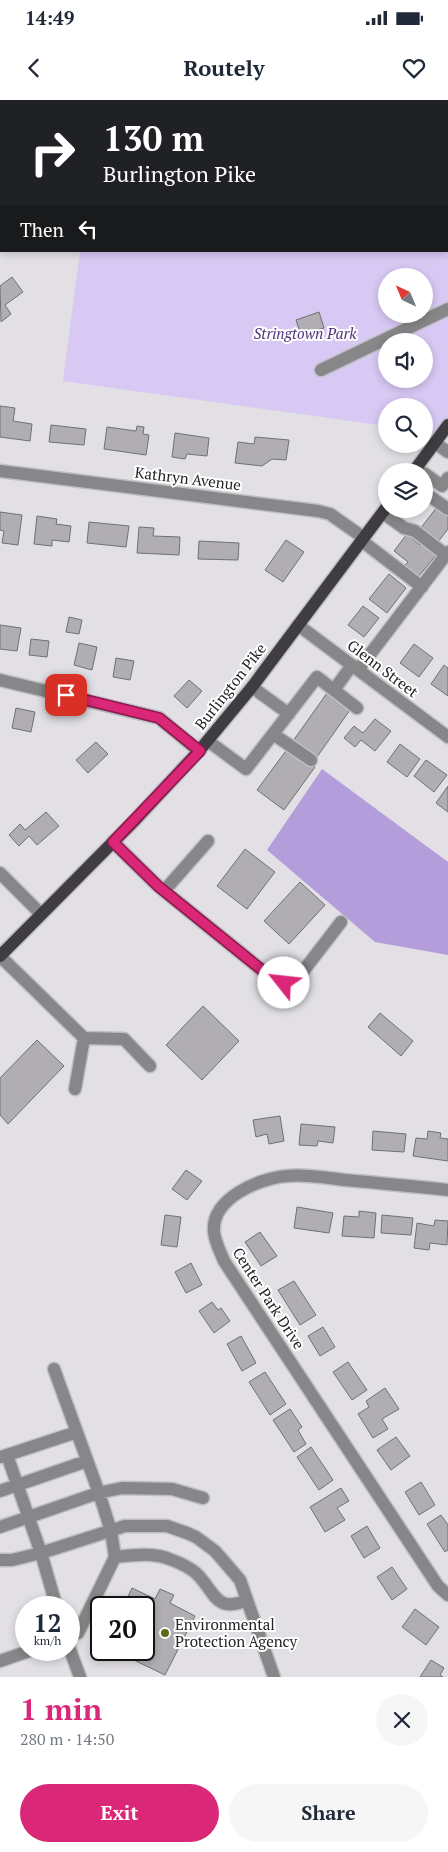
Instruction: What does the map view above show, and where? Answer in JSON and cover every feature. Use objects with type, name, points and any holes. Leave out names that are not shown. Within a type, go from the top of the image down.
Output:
[{"type":"main road","points":[[424,463],[448,425]]},
{"type":"main road","name":"Burlington Pike","points":[[1,954],[113,842],[200,751],[252,687],[379,518]]},
{"type":"street","points":[[321,370],[448,309]]},
{"type":"street","points":[[435,443],[448,452]]},
{"type":"street","name":"Kathryn Avenue","points":[[0,471],[330,514],[422,586]]},
{"type":"street","points":[[433,480],[442,486],[448,478]]},
{"type":"street","points":[[433,498],[448,509]]},
{"type":"street","points":[[334,690],[447,554],[415,531],[404,528],[392,518]]},
{"type":"street","name":"Glenn Street","points":[[298,625],[448,737]]},
{"type":"street","points":[[208,740],[246,769],[317,677],[357,708]]},
{"type":"street","points":[[0,680],[154,716],[168,724],[200,751]]},
{"type":"street","points":[[252,687],[289,714]]},
{"type":"street","points":[[273,734],[312,760]]},
{"type":"street","points":[[164,891],[208,841]]},
{"type":"street","points":[[113,842],[164,891],[273,979],[284,983],[294,980],[301,974],[342,922]]},
{"type":"street","points":[[0,873],[41,914]]},
{"type":"street","points":[[1,954],[84,1038],[124,1039],[150,1066]]},
{"type":"street","points":[[75,1089],[84,1038]]},
{"type":"street","name":"Center Park Drive","points":[[448,1190],[308,1176],[279,1177],[255,1184],[235,1195],[221,1210],[214,1231],[217,1245],[224,1261],[438,1586],[448,1595]]},
{"type":"street","points":[[54,1369],[99,1493],[111,1530],[115,1557],[80,1629]]},
{"type":"street","points":[[54,1596],[41,1553],[17,1485],[4,1456],[77,1432]]},
{"type":"street","points":[[0,1490],[87,1461]]},
{"type":"street","points":[[0,1527],[99,1493],[122,1488],[172,1489],[203,1498]]},
{"type":"street","points":[[0,1560],[12,1560],[41,1553],[125,1526],[167,1526],[196,1537],[215,1551],[240,1580],[274,1677]]},
{"type":"street","points":[[115,1557],[143,1555],[160,1556],[170,1559],[196,1573],[220,1603],[230,1606],[247,1600]]},
{"type":"street","points":[[0,1661],[15,1656]]},
{"type":"street","points":[[74,1661],[80,1677]]},
{"type":"green space","name":"Stringtown Park","points":[[80,252],[448,252],[448,425],[442,434],[433,432],[433,398],[378,398],[378,425],[63,381]]},
{"type":"shaded area","points":[[322,769],[448,862],[448,955],[375,942],[267,850]]},
{"type":"building","points":[[12,277],[23,292],[5,305],[11,314],[1,322],[0,286]]},
{"type":"building","points":[[319,312],[324,328],[301,335],[296,320]]},
{"type":"building","points":[[0,406],[15,408],[13,421],[32,424],[30,441],[0,437]]},
{"type":"building","points":[[51,425],[86,429],[84,445],[49,442]]},
{"type":"building","points":[[137,426],[144,427],[143,434],[149,435],[146,455],[104,449],[107,427],[136,431]]},
{"type":"building","points":[[175,433],[209,438],[207,456],[187,454],[185,459],[172,457]]},
{"type":"building","points":[[255,437],[289,440],[286,460],[272,459],[262,466],[235,463],[238,442],[254,444]]},
{"type":"building","points":[[437,507],[448,516],[448,529],[438,542],[420,529],[428,518],[433,518],[433,512]]},
{"type":"building","points":[[0,512],[22,515],[18,545],[2,543],[4,531],[0,530]]},
{"type":"building","points":[[37,516],[57,519],[56,524],[71,526],[69,542],[52,540],[52,546],[34,544]]},
{"type":"building","points":[[89,522],[129,526],[126,547],[87,543]]},
{"type":"building","points":[[139,527],[154,528],[153,536],[180,537],[179,555],[137,553]]},
{"type":"building","points":[[407,534],[420,545],[423,541],[438,553],[418,577],[404,566],[408,562],[394,551]]},
{"type":"building","points":[[286,540],[304,552],[283,582],[265,570]]},
{"type":"building","points":[[199,541],[239,543],[238,560],[198,559]]},
{"type":"building","points":[[389,574],[406,588],[387,613],[369,599]]},
{"type":"building","points":[[363,606],[379,618],[364,637],[348,625]]},
{"type":"building","points":[[69,617],[82,620],[79,634],[66,632]]},
{"type":"building","points":[[0,625],[21,628],[17,651],[0,649]]},
{"type":"building","points":[[31,639],[49,641],[47,657],[29,655]]},
{"type":"building","points":[[79,643],[97,647],[92,670],[74,665]]},
{"type":"building","points":[[414,644],[433,658],[419,677],[400,663]]},
{"type":"building","points":[[116,658],[134,661],[130,680],[113,677]]},
{"type":"building","points":[[444,665],[448,668],[448,696],[431,684]]},
{"type":"building","points":[[189,680],[202,691],[187,708],[174,696]]},
{"type":"building","points":[[327,693],[350,710],[317,757],[293,741]]},
{"type":"building","points":[[16,708],[35,712],[31,732],[12,728]]},
{"type":"building","points":[[375,719],[391,731],[375,751],[361,740],[355,747],[344,738],[354,726],[363,733]]},
{"type":"building","points":[[96,742],[108,754],[88,773],[76,760]]},
{"type":"building","points":[[400,744],[420,759],[407,777],[387,762]]},
{"type":"building","points":[[288,748],[315,767],[284,810],[257,790]]},
{"type":"building","points":[[426,760],[447,775],[434,792],[414,776]]},
{"type":"building","points":[[448,786],[448,812],[436,803]]},
{"type":"building","points":[[46,812],[59,826],[37,845],[29,836],[19,846],[9,835],[20,824],[25,830]]},
{"type":"building","points":[[245,849],[275,872],[247,909],[217,886]]},
{"type":"building","points":[[300,882],[325,905],[289,944],[264,921]]},
{"type":"building","points":[[203,1006],[239,1041],[202,1080],[166,1045]]},
{"type":"building","points":[[380,1013],[413,1041],[401,1056],[368,1027]]},
{"type":"building","points":[[37,1040],[64,1066],[8,1124],[0,1115],[0,1078]]},
{"type":"building","points":[[280,1116],[284,1141],[269,1144],[267,1134],[256,1137],[253,1120]]},
{"type":"building","points":[[301,1124],[335,1127],[333,1143],[318,1141],[317,1146],[299,1145]]},
{"type":"building","points":[[373,1131],[406,1134],[404,1152],[372,1150]]},
{"type":"building","points":[[428,1131],[441,1133],[440,1138],[448,1139],[448,1161],[413,1156],[416,1138],[427,1139]]},
{"type":"building","points":[[186,1170],[202,1181],[187,1200],[172,1189]]},
{"type":"building","points":[[297,1207],[333,1213],[329,1233],[294,1228]]},
{"type":"building","points":[[359,1211],[376,1213],[374,1238],[342,1236],[344,1216],[359,1217]]},
{"type":"building","points":[[165,1215],[181,1217],[177,1247],[161,1245]]},
{"type":"building","points":[[382,1215],[413,1218],[411,1235],[381,1233]]},
{"type":"building","points":[[435,1220],[448,1221],[447,1245],[430,1243],[429,1250],[414,1248],[417,1223],[434,1226]]},
{"type":"building","points":[[260,1232],[277,1256],[261,1266],[245,1242]]},
{"type":"building","points":[[191,1263],[202,1285],[186,1293],[175,1272]]},
{"type":"building","points":[[294,1281],[316,1315],[300,1325],[278,1290]]},
{"type":"building","points":[[212,1302],[218,1310],[221,1308],[230,1321],[214,1333],[199,1311]]},
{"type":"building","points":[[323,1327],[335,1347],[320,1356],[308,1336]]},
{"type":"building","points":[[241,1336],[256,1363],[242,1371],[227,1344]]},
{"type":"building","points":[[348,1362],[367,1390],[352,1400],[333,1372]]},
{"type":"building","points":[[265,1372],[286,1404],[270,1415],[249,1382]]},
{"type":"building","points":[[385,1388],[399,1409],[382,1419],[388,1429],[373,1438],[358,1414],[369,1407],[366,1401]]},
{"type":"building","points":[[290,1409],[302,1427],[298,1430],[306,1444],[294,1452],[273,1420]]},
{"type":"building","points":[[396,1437],[410,1456],[391,1470],[377,1450]]},
{"type":"building","points":[[311,1447],[333,1480],[319,1490],[297,1457]]},
{"type":"building","points":[[421,1482],[435,1505],[419,1515],[405,1492]]},
{"type":"building","points":[[341,1488],[349,1501],[337,1508],[345,1520],[325,1532],[310,1507]]},
{"type":"building","points":[[441,1515],[448,1525],[448,1550],[445,1552],[427,1524]]},
{"type":"building","points":[[367,1526],[380,1548],[364,1558],[351,1536]]},
{"type":"building","points":[[392,1567],[407,1589],[392,1600],[377,1577]]},
{"type":"building","name":"Environmental Protection Agency","points":[[132,1588],[149,1596],[128,1596]]},
{"type":"building","name":"Environmental Protection Agency","points":[[160,1589],[174,1595],[170,1603],[195,1616],[165,1675],[136,1661],[155,1661],[155,1599]]},
{"type":"building","points":[[415,1609],[439,1627],[426,1645],[402,1627]]},
{"type":"building","points":[[431,1660],[444,1668],[440,1675],[443,1677],[420,1677]]},
{"type":"place","name":"Environmental Protection Agency","points":[[165,1633]]},
{"type":"route","points":[[66,695],[159,718],[200,751],[113,842],[158,886],[273,979],[284,983]]}]
